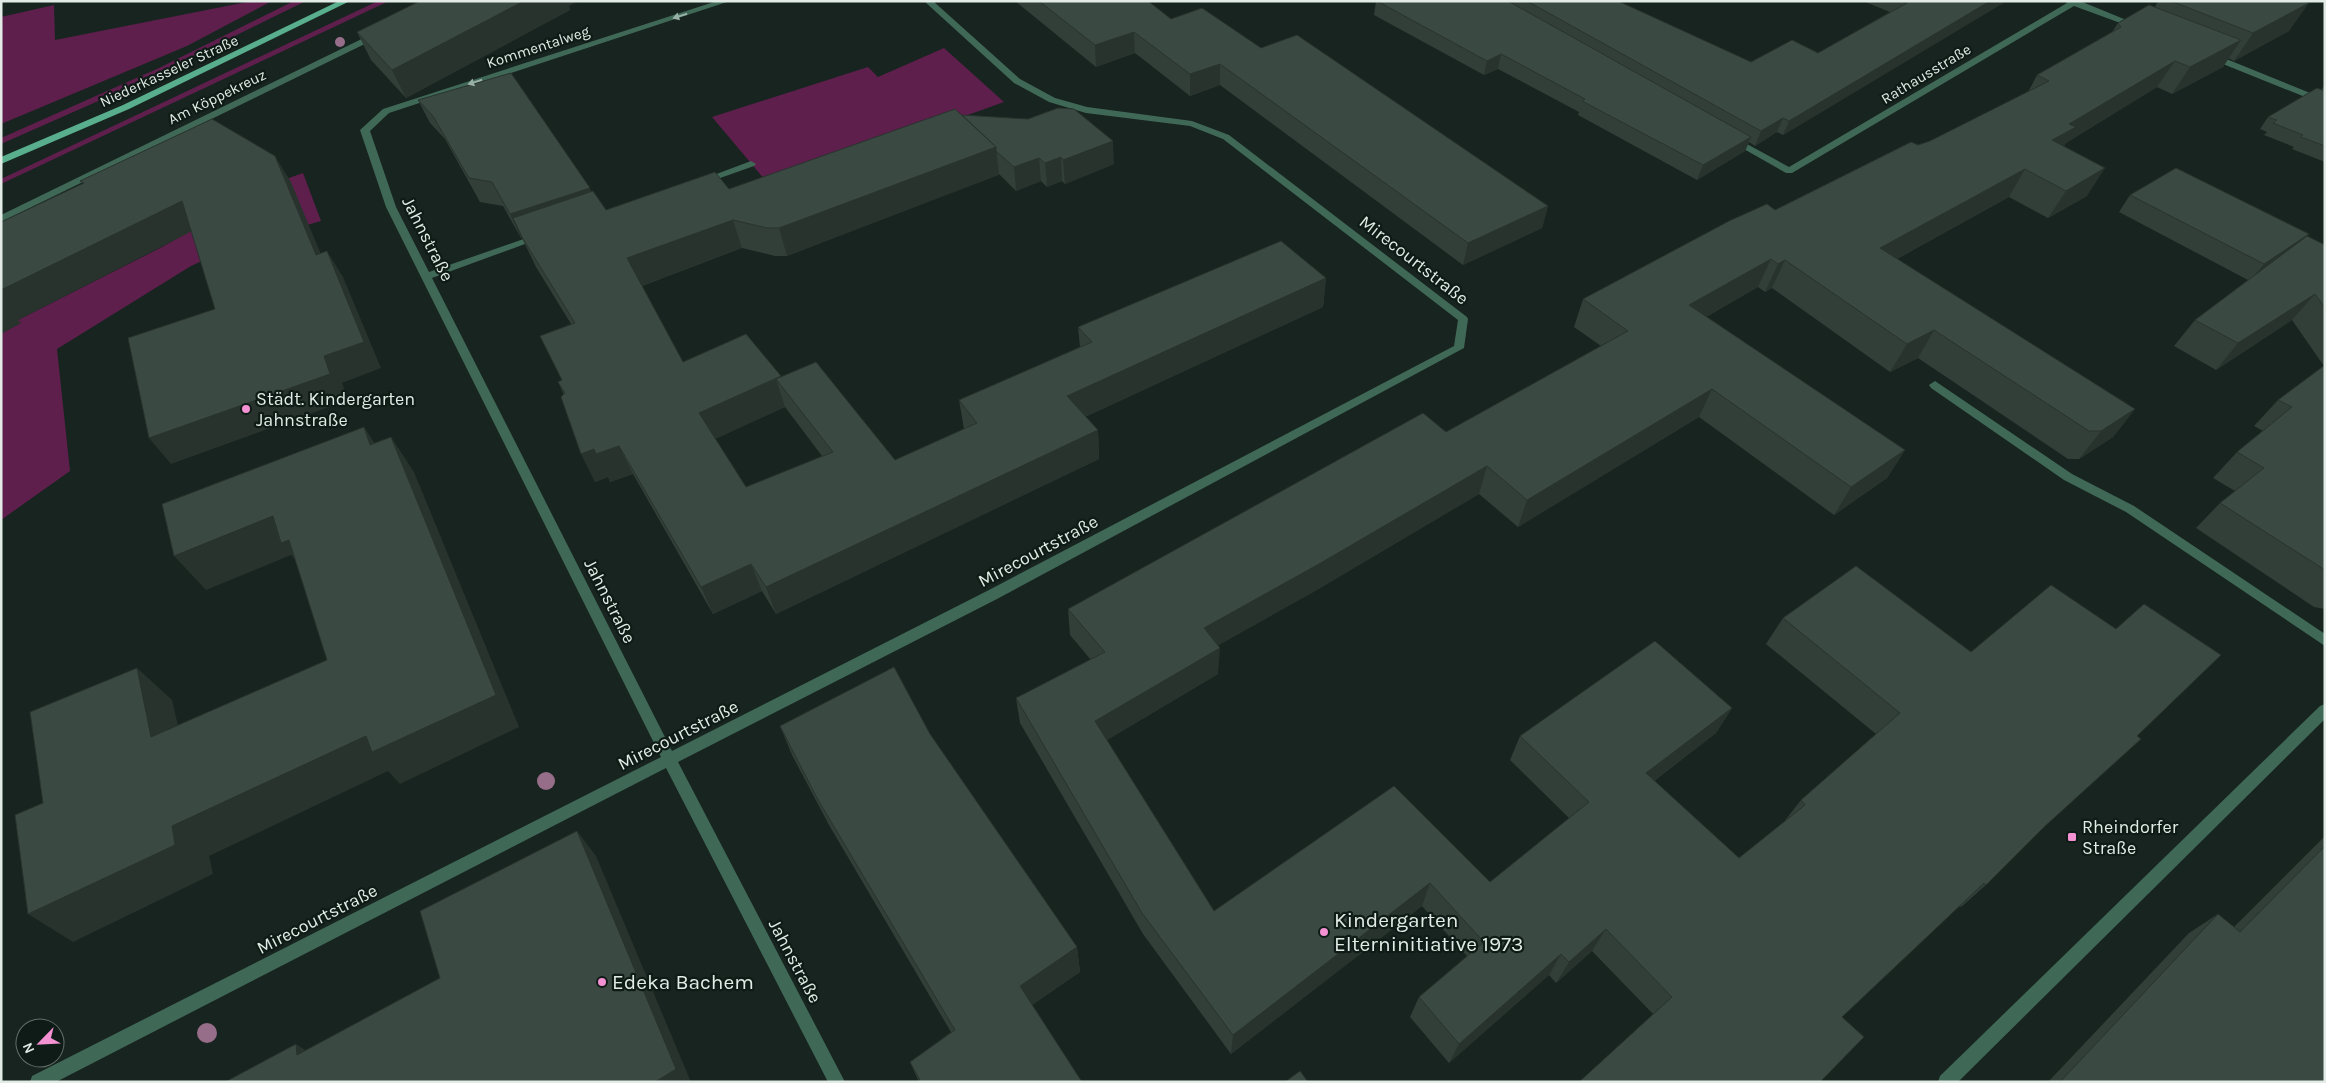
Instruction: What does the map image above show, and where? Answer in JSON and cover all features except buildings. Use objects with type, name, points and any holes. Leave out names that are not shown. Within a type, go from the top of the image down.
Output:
[{"type":"main road","name":"Niederkasseler Straße","points":[[1,161],[126,107],[346,1]]},
{"type":"street","name":"Kommentalweg","points":[[365,130],[386,111],[726,1]]},
{"type":"street","name":"Mirecourtstraße","points":[[38,1082],[992,595],[1459,348],[1463,320],[1226,137],[1192,124],[1086,110],[1052,100],[1017,80],[928,1]]},
{"type":"street","points":[[2073,2],[2142,28]]},
{"type":"street","name":"Rathausstraße","points":[[1724,135],[1789,171],[2073,2]]},
{"type":"street","name":"Am Köppekreuz","points":[[1,219],[384,31]]},
{"type":"street","points":[[2206,54],[2325,102]]},
{"type":"street","name":"Jahnstraße","points":[[365,130],[385,194],[669,759],[837,1082]]},
{"type":"street","points":[[691,185],[751,164]]},
{"type":"street","points":[[426,276],[553,232]]},
{"type":"street","points":[[1935,385],[2068,477],[2130,509],[2325,641]]},
{"type":"street","points":[[1946,1082],[2325,710]]},
{"type":"shaded area","points":[[252,1],[272,1],[187,46],[1,124],[1,17],[54,5],[55,40]]},
{"type":"shaded area","points":[[294,1],[306,1],[139,83],[1,144],[1,138],[159,68]]},
{"type":"shaded area","points":[[378,1],[389,1],[1,184],[1,179]]},
{"type":"shaded area","points":[[944,48],[1004,102],[770,186],[712,117],[868,67],[878,77]]},
{"type":"shaded area","points":[[303,173],[321,221],[237,245],[191,266],[57,349],[70,471],[1,520],[1,333],[21,323],[16,321],[160,248],[286,179]]},
{"type":"place","name":"Städt. Kindergarten Jahnstraße","points":[[246,409]]},
{"type":"place","name":"Rheindorfer Straße","points":[[2072,837]]},
{"type":"place","name":"Kindergarten Elterninitiative 1973","points":[[1324,932]]},
{"type":"place","name":"Edeka Bachem","points":[[602,982]]}]
